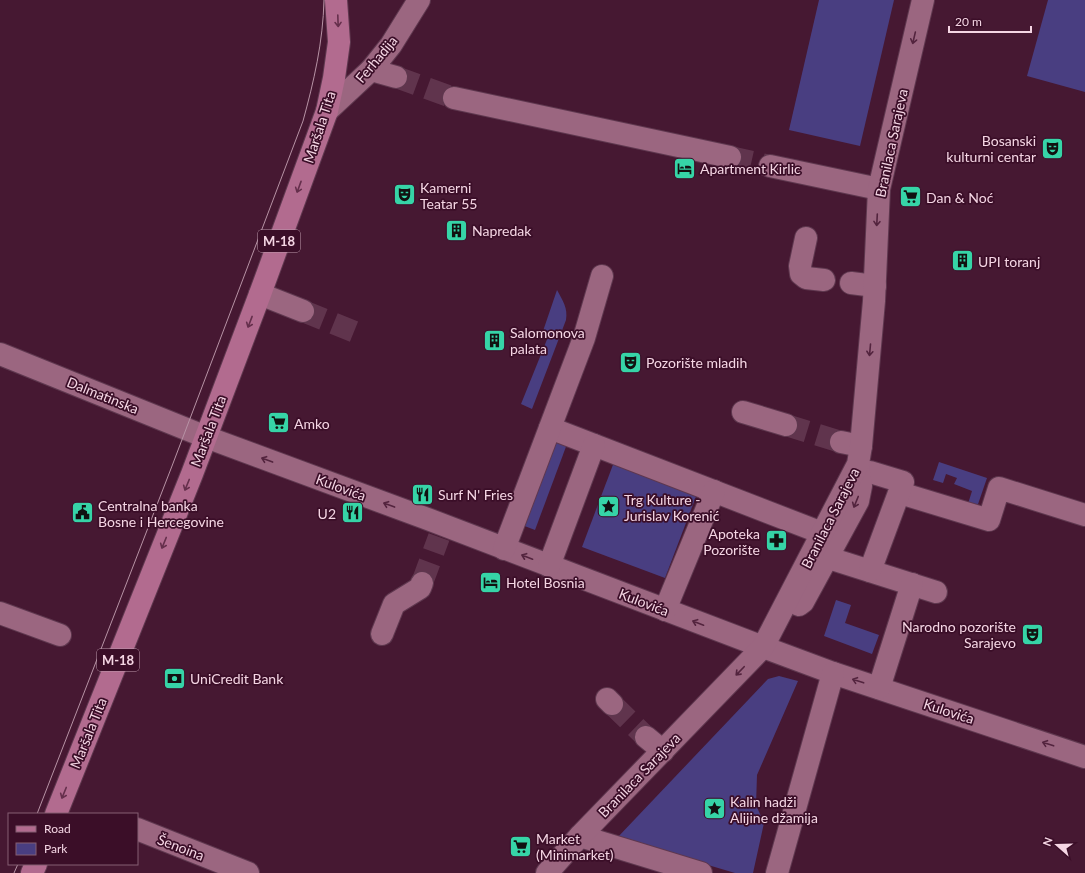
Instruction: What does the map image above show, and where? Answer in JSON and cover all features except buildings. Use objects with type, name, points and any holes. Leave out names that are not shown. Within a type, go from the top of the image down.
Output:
[{"type":"main road","name":"Maršala Tita","points":[[56,813],[206,437],[327,112],[339,42],[336,0]]},
{"type":"street","name":"Ferhadija","points":[[327,112],[371,70],[390,45],[419,0]]},
{"type":"street","name":"Branilaca Sarajeva","points":[[547,873],[580,836],[763,647],[822,533],[858,456],[875,286],[879,189],[923,0]]},
{"type":"street","points":[[371,70],[396,76]]},
{"type":"street","points":[[454,98],[730,157]]},
{"type":"street","points":[[770,166],[879,189]]},
{"type":"street","points":[[806,238],[800,266],[801,274],[806,278],[824,280]]},
{"type":"street","points":[[504,549],[584,338],[602,276]]},
{"type":"street","points":[[851,283],[875,286]]},
{"type":"street","points":[[260,294],[303,311]]},
{"type":"street","name":"Dalmatinska","points":[[0,354],[206,437]]},
{"type":"street","points":[[743,412],[786,425]]},
{"type":"street","points":[[550,428],[822,533]]},
{"type":"street","name":"Kulovića","points":[[206,437],[442,531],[504,549],[834,673],[1085,757]]},
{"type":"street","points":[[549,566],[594,445]]},
{"type":"street","points":[[858,456],[903,482],[870,571]]},
{"type":"street","points":[[779,616],[792,611],[803,602],[858,501],[861,486],[858,456]]},
{"type":"street","points":[[900,493],[989,520],[999,488],[1085,515]]},
{"type":"street","points":[[665,610],[714,491]]},
{"type":"street","points":[[832,559],[936,592]]},
{"type":"street","points":[[382,634],[394,604],[420,588],[422,583]]},
{"type":"street","points":[[879,688],[912,584]]},
{"type":"street","points":[[0,613],[60,635]]},
{"type":"street","points":[[777,873],[834,673]]},
{"type":"street","points":[[646,737],[663,751]]},
{"type":"street","name":"Šenoina","points":[[138,829],[248,873]]},
{"type":"street","points":[[580,836],[701,873]]},
{"type":"green space","points":[[819,0],[894,0],[860,146],[789,130]]},
{"type":"green space","points":[[1048,0],[1085,0],[1085,92],[1027,76]]},
{"type":"green space","points":[[557,290],[566,308],[566,320],[532,409],[521,404],[548,337],[542,334]]},
{"type":"green space","points":[[547,436],[567,444],[535,530],[514,522]]},
{"type":"green space","points":[[614,462],[697,494],[665,578],[582,547]]},
{"type":"green space","points":[[939,462],[987,478],[976,510],[967,507],[972,491],[954,484],[957,478],[946,474],[943,483],[933,480]]},
{"type":"green space","points":[[836,600],[851,605],[845,623],[879,635],[872,654],[824,636]]},
{"type":"green space","points":[[779,676],[798,681],[757,775],[756,805],[764,823],[753,873],[735,873],[617,838],[768,679]]},
{"type":"tunnel","points":[[396,77],[454,98]]},
{"type":"tunnel","points":[[730,157],[770,166]]},
{"type":"tunnel","points":[[303,311],[360,334]]},
{"type":"tunnel","points":[[786,425],[841,442]]},
{"type":"tunnel","points":[[422,583],[439,537]]},
{"type":"tunnel","points":[[612,704],[646,737]]},
{"type":"tram line","points":[[37,813],[172,466],[303,121],[317,61],[322,31],[324,0]]},
{"type":"tram line","points":[[14,873],[18,865]]},
{"type":"place","name":"Bosanski kulturni centar","points":[[1052,148]]},
{"type":"place","name":"Apartment Kirlic","points":[[685,168]]},
{"type":"place","name":"Kamerni Teatar 55","points":[[405,195]]},
{"type":"place","name":"Dan & Noć","points":[[911,197]]},
{"type":"place","name":"Napredak","points":[[456,230]]},
{"type":"place","name":"UPI toranj","points":[[962,261]]},
{"type":"place","name":"Salomonova palata","points":[[494,340]]},
{"type":"place","name":"Pozorište mladih","points":[[630,362]]},
{"type":"place","name":"Amko","points":[[279,423]]},
{"type":"place","name":"Surf N' Fries","points":[[423,494]]},
{"type":"place","name":"Trg Kulture - Jurislav Korenić","points":[[608,507]]},
{"type":"place","name":"Centralna banka Bosne i Hercegovine","points":[[83,513]]},
{"type":"place","name":"U2","points":[[352,513]]},
{"type":"place","name":"Apoteka Pozorište","points":[[776,541]]},
{"type":"place","name":"Hotel Bosnia","points":[[491,582]]},
{"type":"place","name":"Narodno pozorište Sarajevo","points":[[1032,634]]},
{"type":"place","name":"UniCredit Bank","points":[[175,678]]},
{"type":"place","name":"Kalin hadži Alijine džamija","points":[[714,809]]},
{"type":"place","name":"Market (Minimarket)","points":[[521,846]]}]
